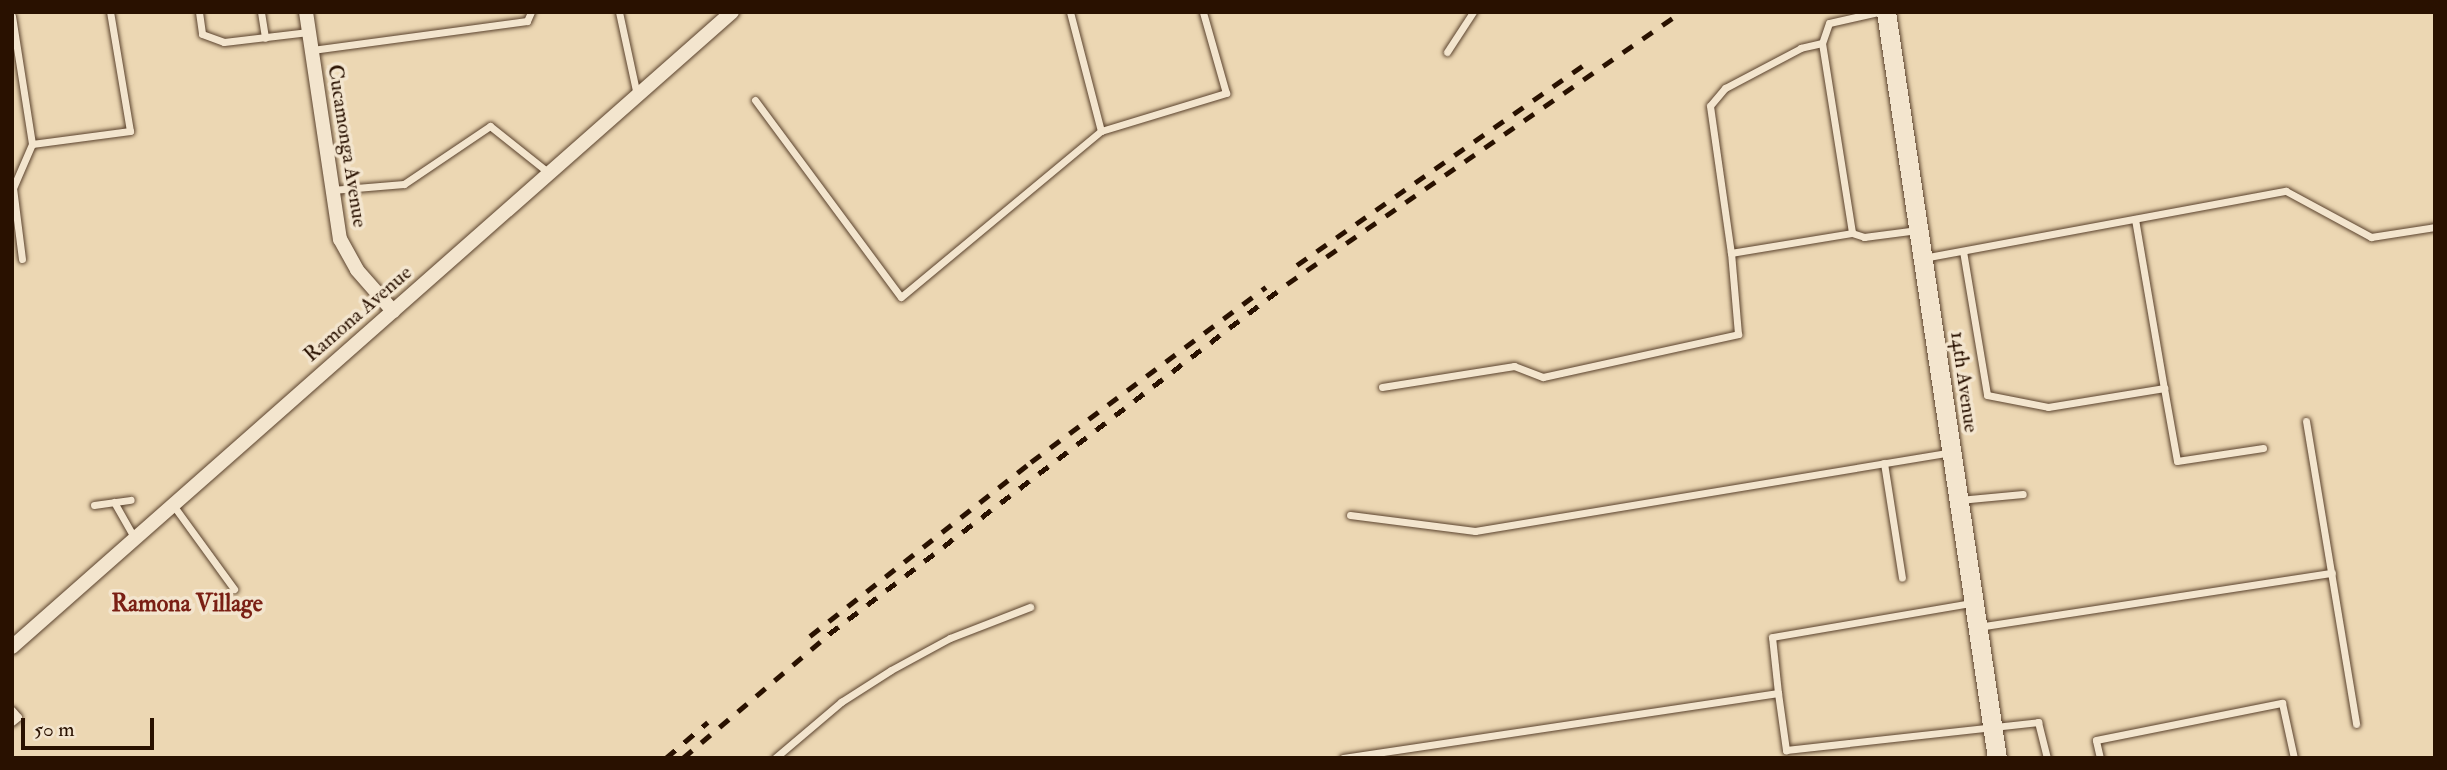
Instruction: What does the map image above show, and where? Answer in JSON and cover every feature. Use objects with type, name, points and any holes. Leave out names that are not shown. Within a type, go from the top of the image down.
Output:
[{"type":"main road","name":"14th Avenue","points":[[1886,12],[1997,758]]},
{"type":"street","name":"Cucamonga Avenue","points":[[306,12],[331,190],[347,255],[393,311]]},
{"type":"street","name":"Ramona Avenue","points":[[12,647],[638,96],[727,14]]},
{"type":"lane","points":[[32,144],[130,131],[110,12]]},
{"type":"lane","points":[[199,12],[202,34],[224,42],[309,32]]},
{"type":"lane","points":[[261,12],[265,38]]},
{"type":"lane","points":[[311,51],[527,21],[531,12]]},
{"type":"lane","points":[[619,12],[638,96]]},
{"type":"lane","points":[[1070,12],[1101,131]]},
{"type":"lane","points":[[755,100],[901,297],[1101,131],[1226,93],[1203,12]]},
{"type":"lane","points":[[1447,52],[1473,12]]},
{"type":"lane","points":[[1852,233],[1822,43],[1829,23],[1878,12]]},
{"type":"lane","points":[[12,16],[32,144],[13,188],[22,258]]},
{"type":"lane","points":[[1382,387],[1514,366],[1543,377],[1738,334],[1731,253],[1710,106],[1725,88],[1801,48],[1822,43]]},
{"type":"lane","points":[[331,190],[404,184],[490,126],[549,173]]},
{"type":"lane","points":[[1923,258],[2286,191],[2371,237],[2435,227]]},
{"type":"lane","points":[[2135,219],[2177,461],[2263,448]]},
{"type":"lane","points":[[1731,253],[1852,233],[1864,237],[1919,230]]},
{"type":"lane","points":[[1963,251],[1987,395],[2048,407],[2164,388]]},
{"type":"lane","points":[[2306,421],[2356,724]]},
{"type":"lane","points":[[1350,515],[1475,531],[1952,452]]},
{"type":"lane","points":[[1884,463],[1902,578]]},
{"type":"lane","points":[[1959,500],[2023,494]]},
{"type":"lane","points":[[94,505],[131,500]]},
{"type":"lane","points":[[114,502],[135,539]]},
{"type":"lane","points":[[173,505],[234,589]]},
{"type":"lane","points":[[1978,627],[2332,573]]},
{"type":"lane","points":[[1974,602],[1772,637],[1786,750],[2038,722],[2047,758]]},
{"type":"lane","points":[[775,758],[841,702],[891,670],[950,638],[1030,607]]},
{"type":"lane","points":[[1343,758],[1779,694]]},
{"type":"lane","points":[[2100,758],[2096,740],[2282,703],[2294,758]]},
{"type":"lane","points":[[12,710],[18,717],[12,722]]},
{"type":"railway","points":[[683,758],[829,634],[1287,284],[1681,12]]},
{"type":"railway","points":[[1297,265],[1587,63]]},
{"type":"railway","points":[[810,636],[1031,462],[1266,287]]},
{"type":"railway","points":[[666,758],[708,722]]},
{"type":"district","name":"Ramona Village","points":[[187,604]]}]
